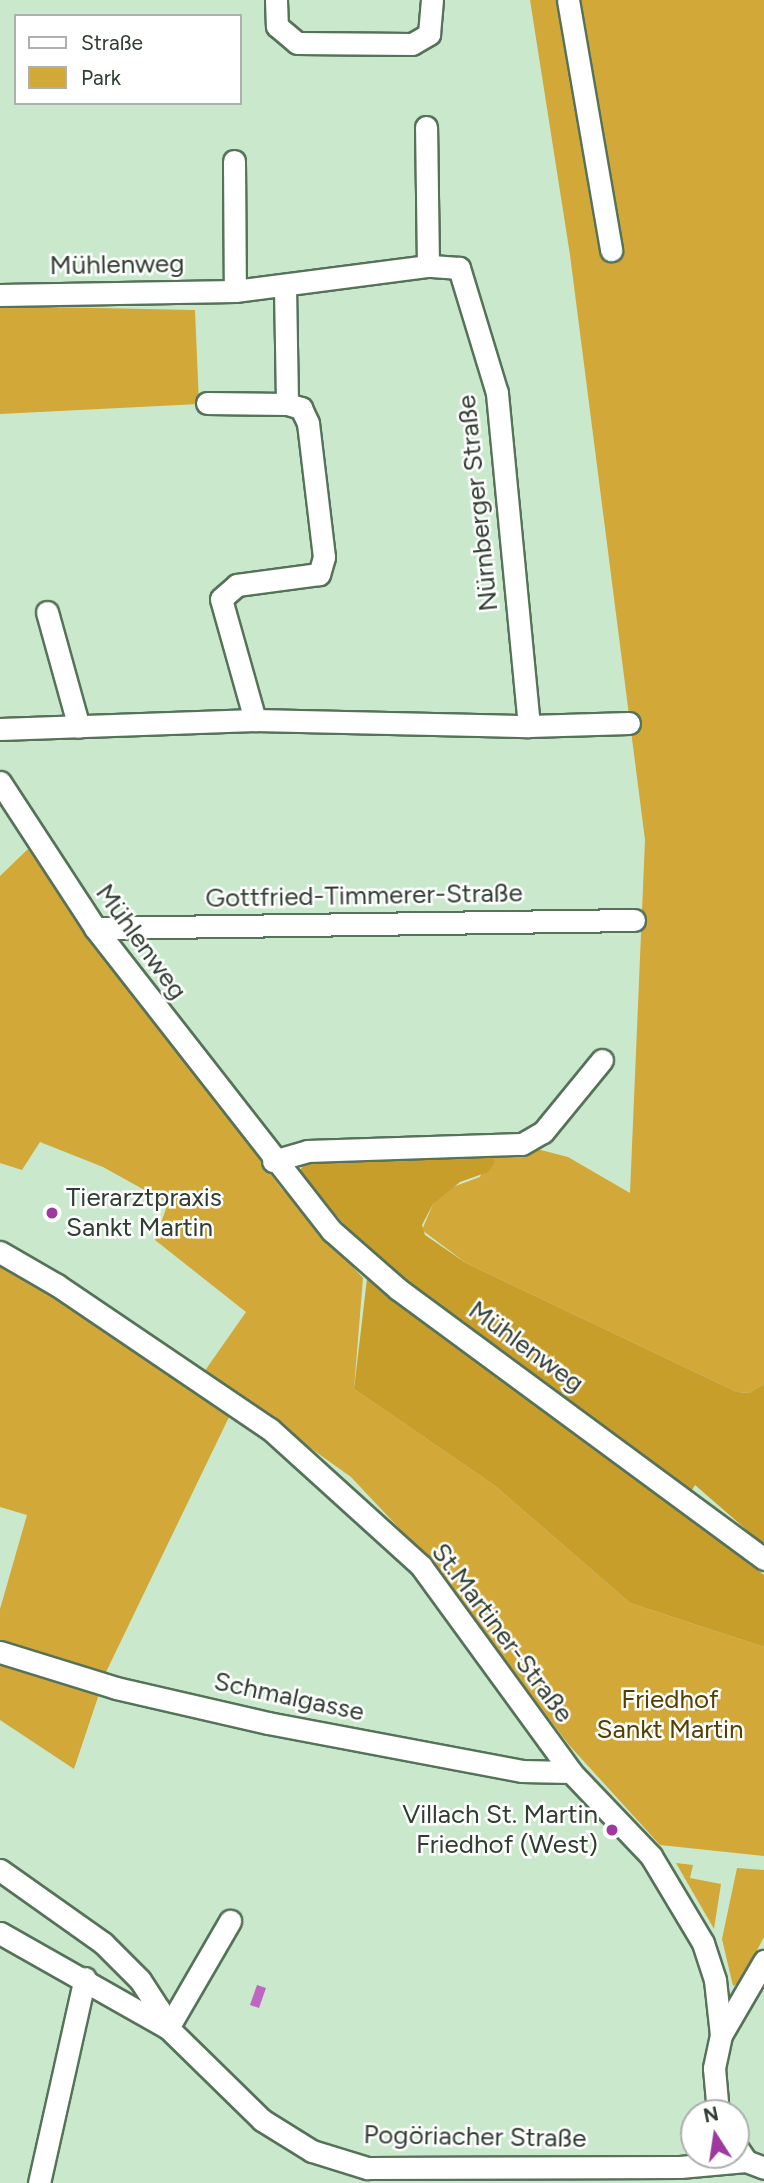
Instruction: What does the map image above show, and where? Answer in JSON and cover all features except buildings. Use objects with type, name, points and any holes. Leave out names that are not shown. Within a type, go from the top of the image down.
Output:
[{"type":"street","points":[[276,0],[277,26],[297,43],[386,44],[412,44],[429,34],[432,0]]},
{"type":"street","points":[[568,0],[611,250]]},
{"type":"street","points":[[426,127],[428,266]]},
{"type":"street","points":[[234,161],[235,291]]},
{"type":"street","name":"Nürnberger Straße","points":[[235,291],[285,287],[428,266],[459,268],[497,393],[529,726]]},
{"type":"street","points":[[285,287],[287,404]]},
{"type":"street","name":"Mühlenweg","points":[[0,295],[235,291]]},
{"type":"street","points":[[207,403],[287,404],[301,408],[308,423],[324,557],[320,574],[237,585],[221,598],[255,720]]},
{"type":"street","points":[[47,612],[79,727]]},
{"type":"street","points":[[0,729],[255,720],[529,726],[629,723]]},
{"type":"street","name":"Mühlenweg","points":[[0,782],[94,928],[273,1161],[332,1231],[398,1289],[764,1559]]},
{"type":"street","name":"Gottfried-Timmerer-Straße","points":[[94,928],[634,920]]},
{"type":"street","points":[[273,1161],[307,1151],[522,1144],[543,1132],[602,1059]]},
{"type":"street","name":"St.Martiner-Straße","points":[[0,1252],[270,1429],[421,1566],[571,1772],[651,1856],[703,1943],[715,1980],[721,2035],[714,2068],[717,2099]]},
{"type":"street","name":"Schmalgasse","points":[[0,1653],[116,1688],[268,1723],[522,1771],[571,1772]]},
{"type":"street","points":[[0,1870],[103,1943],[140,1980],[159,2009],[164,2025]]},
{"type":"street","points":[[164,2025],[230,1921]]},
{"type":"street","name":"Pogöriacher Straße","points":[[0,1933],[85,1978],[164,2025],[262,2120],[312,2151],[367,2168],[428,2175],[680,2168]]},
{"type":"street","points":[[721,2035],[764,1961]]},
{"type":"street","points":[[39,2183],[85,1978]]},
{"type":"green space","points":[[530,0],[764,0],[764,1384],[749,1393],[737,1392],[466,1263],[422,1230],[433,1204],[447,1189],[480,1177],[489,1151],[537,1149],[568,1157],[630,1193],[645,840],[570,255]]},
{"type":"green space","points":[[0,306],[195,310],[199,404],[0,414]]},
{"type":"green space","name":"Friedhof Sankt Martin","points":[[28,849],[281,1188],[363,1278],[354,1389],[494,1485],[630,1603],[764,1647],[764,1856],[660,1845],[569,1745],[428,1559],[351,1477],[204,1372],[246,1312],[155,1240],[168,1203],[103,1167],[40,1142],[22,1170],[0,1163],[0,876]]},
{"type":"green space","points":[[0,1260],[230,1415],[107,1670],[74,1769],[0,1720],[0,1609],[27,1515],[0,1507]]},
{"type":"green space","points":[[676,1863],[693,1865],[690,1878],[721,1884],[714,1929]]},
{"type":"green space","points":[[737,1868],[764,1870],[764,1937],[739,1984],[733,1986],[722,1939]]},
{"type":"shaded area","points":[[489,1151],[495,1162],[488,1172],[460,1182],[433,1204],[422,1225],[425,1235],[466,1263],[737,1392],[749,1393],[764,1384],[764,1545],[695,1485],[680,1511],[764,1575],[764,1647],[630,1603],[494,1485],[354,1389],[370,1253],[298,1173],[306,1162],[318,1159],[413,1159]]},
{"type":"shaded area","points":[[257,1985],[266,1988],[259,2008],[250,2005]]},
{"type":"place","name":"Tierarztpraxis Sankt Martin","points":[[52,1213]]},
{"type":"place","name":"Villach St. Martin Friedhof (West)","points":[[612,1830]]}]
